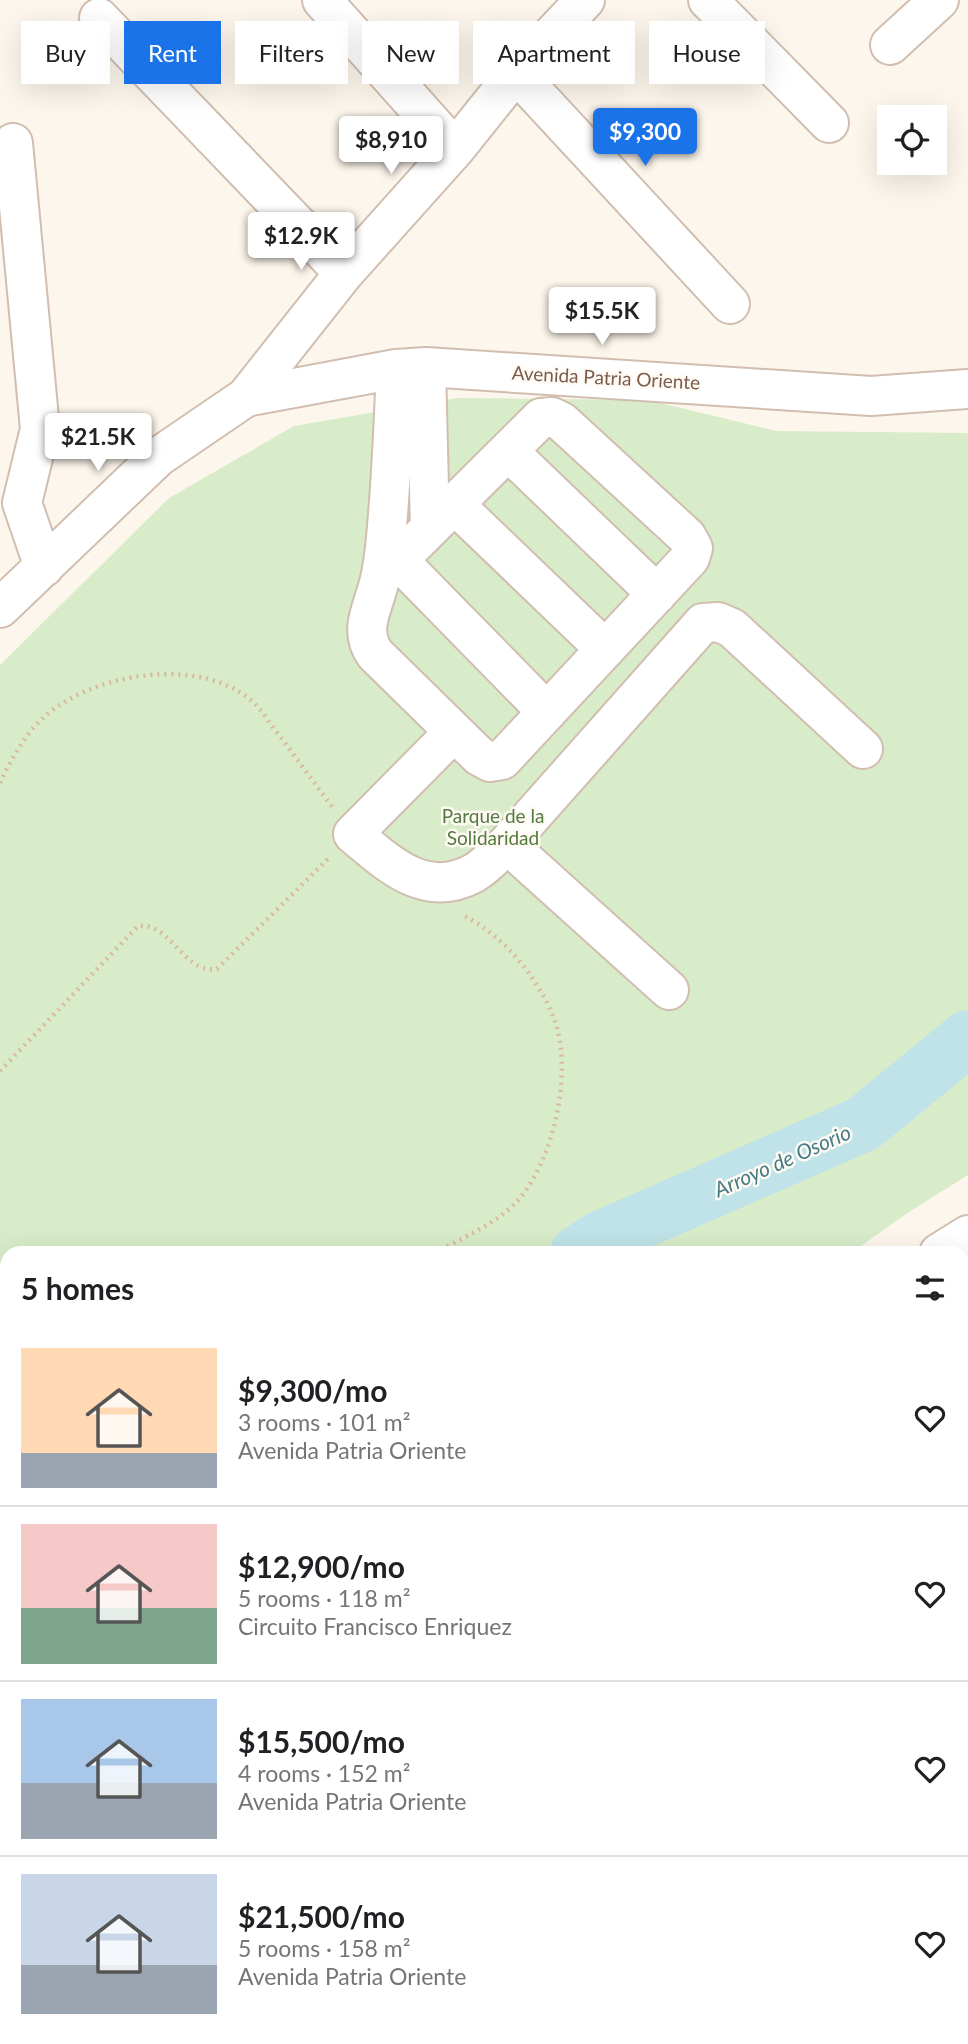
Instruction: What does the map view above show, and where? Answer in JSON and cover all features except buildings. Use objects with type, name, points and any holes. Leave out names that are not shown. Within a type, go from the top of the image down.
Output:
[{"type":"street","points":[[322,0],[455,149]]},
{"type":"street","points":[[708,0],[829,123]]},
{"type":"street","points":[[890,45],[939,0]]},
{"type":"street","name":"Avenida Patria Oriente","points":[[558,21],[571,5]]},
{"type":"street","points":[[99,18],[344,273]]},
{"type":"street","name":"Avenida Patria Oriente","points":[[0,608],[158,457],[246,397],[344,273],[455,149],[507,84]]},
{"type":"street","points":[[526,84],[730,304]]},
{"type":"street","points":[[13,143],[40,429],[22,503],[44,567]]},
{"type":"street","points":[[411,368],[429,465],[442,516],[605,649]]},
{"type":"street","points":[[389,568],[541,418],[552,417],[562,422],[687,537],[693,548],[690,558],[502,760],[490,762],[479,756],[368,644],[366,629],[389,568],[392,472],[411,368]]},
{"type":"street","name":"Avenida Patria Oriente","points":[[246,397],[411,368],[872,396],[968,388]]},
{"type":"street","points":[[508,451],[657,594]]},
{"type":"street","points":[[392,472],[429,465]]},
{"type":"street","points":[[389,568],[547,712]]},
{"type":"street","points":[[454,732],[353,834],[395,869],[418,880],[443,882],[461,879],[476,872],[507,844],[703,623],[718,622],[732,628],[863,749]]},
{"type":"street","points":[[507,844],[669,990]]},
{"type":"street","points":[[950,1246],[968,1235]]},
{"type":"path","points":[[0,783],[13,755],[43,718],[72,696],[144,674],[183,675],[222,683],[255,705],[353,834],[217,969],[208,970],[197,966],[157,930],[147,925],[138,926],[0,1071]]},
{"type":"path","points":[[447,1246],[493,1220],[518,1200],[536,1175],[561,1100],[561,1055],[554,1017],[534,982],[510,950],[475,921],[453,911]]},
{"type":"green space","name":"Parque de la Solidaridad","points":[[458,398],[648,400],[777,431],[968,433],[968,1175],[861,1246],[0,1246],[0,665],[169,498],[294,426]]},
{"type":"waterway","name":"Arroyo de Osorio","points":[[589,1246],[863,1124],[968,1038]]}]
